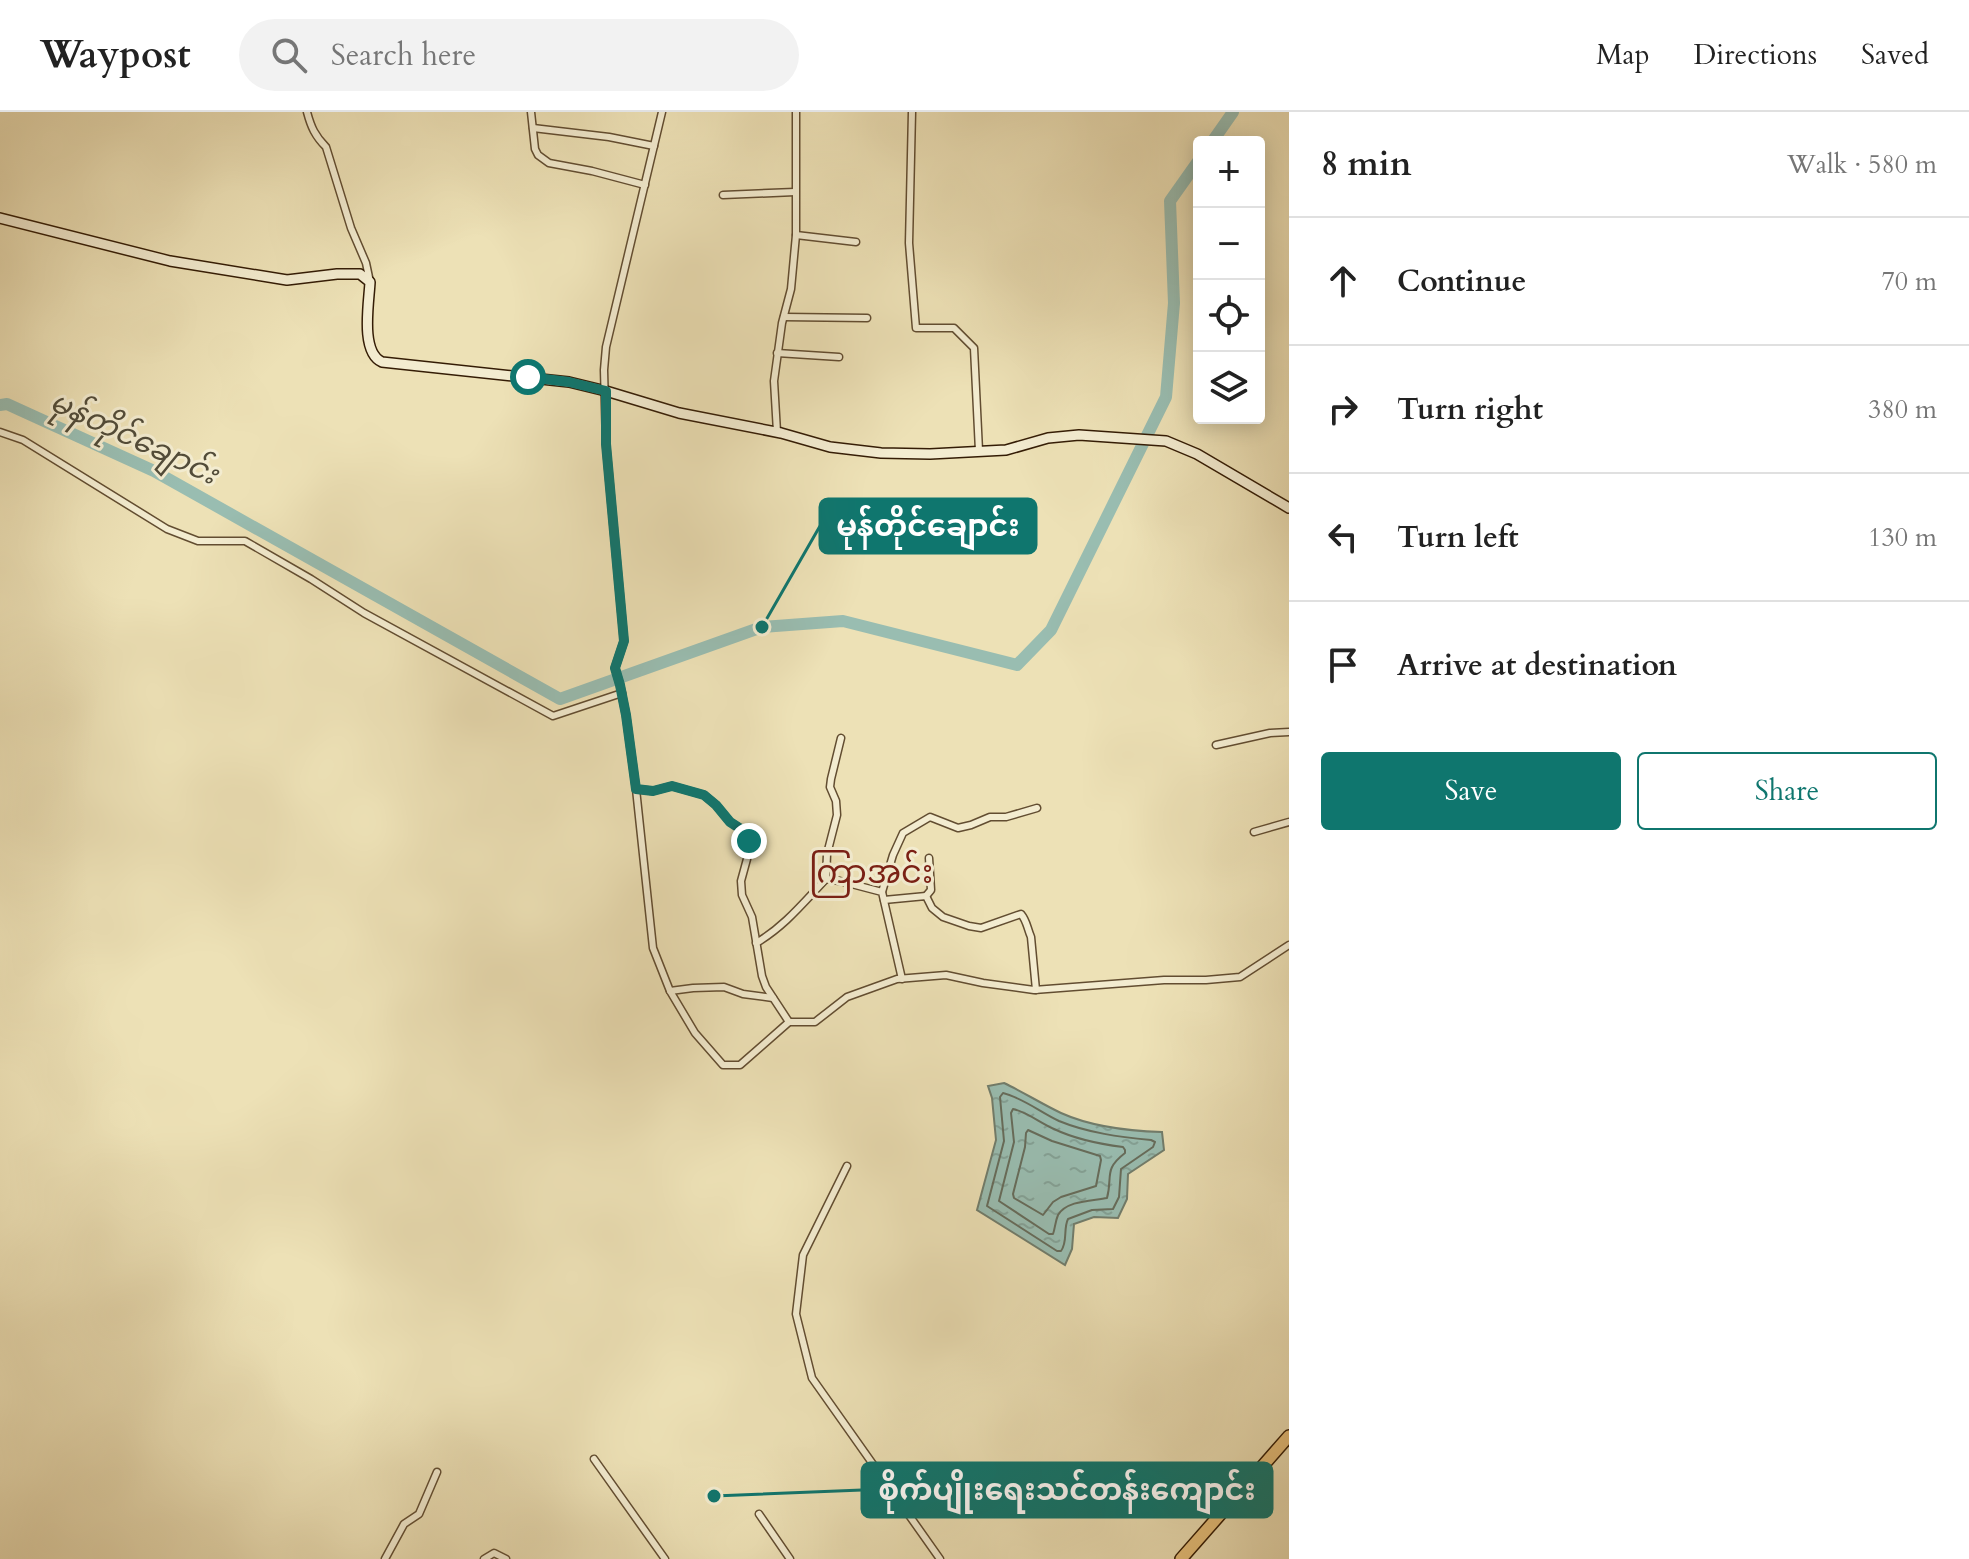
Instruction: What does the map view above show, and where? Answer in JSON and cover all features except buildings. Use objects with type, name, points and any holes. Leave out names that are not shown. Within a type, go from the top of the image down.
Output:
[{"type":"highway","points":[[1181,1559],[1289,1436]]},
{"type":"street","points":[[307,112],[317,138],[326,147],[351,228],[366,263],[370,282],[367,324],[371,351],[382,362],[569,382],[679,413],[777,432],[830,447],[881,453],[1006,450],[1048,438],[1079,435],[1166,441],[1197,454],[1289,508]]},
{"type":"street","points":[[531,112],[538,155],[549,163],[645,185]]},
{"type":"street","points":[[662,112],[606,347],[606,444],[624,641],[615,668],[636,789],[653,948],[670,991],[695,1033],[723,1065],[740,1065],[789,1022],[815,1022],[847,997],[902,979],[946,975],[1036,990],[1164,980],[1206,980],[1240,977],[1289,945]]},
{"type":"street","points":[[777,432],[774,381],[791,289],[796,235],[796,112]]},
{"type":"street","points":[[912,112],[909,243],[916,328],[954,328],[974,348],[979,451]]},
{"type":"street","points":[[533,128],[654,146]]},
{"type":"street","points":[[723,195],[795,192]]},
{"type":"street","points":[[0,218],[170,261],[287,280],[360,274],[370,282]]},
{"type":"street","points":[[796,235],[856,242]]},
{"type":"street","points":[[784,317],[867,318]]},
{"type":"street","points":[[777,353],[839,357]]},
{"type":"street","points":[[0,432],[23,440],[167,529],[198,541],[245,541],[364,613],[553,716],[621,689]]},
{"type":"street","points":[[1216,745],[1289,732]]},
{"type":"street","points":[[756,943],[787,921],[826,879],[827,854],[837,815],[836,801],[830,787],[841,738]]},
{"type":"street","points":[[636,789],[653,791],[672,786],[704,795],[730,822],[744,831],[749,841],[741,881],[742,895],[752,917],[762,976],[789,1022]]},
{"type":"street","points":[[902,979],[882,892],[885,875],[903,833],[930,817],[958,828],[990,817],[1006,817],[1037,808]]},
{"type":"street","points":[[1254,832],[1289,822]]},
{"type":"street","points":[[884,900],[926,896],[931,890],[929,858]]},
{"type":"street","points":[[826,879],[882,892]]},
{"type":"street","points":[[926,896],[932,908],[943,917],[969,926],[981,928],[1021,914],[1031,937],[1036,990]]},
{"type":"street","points":[[670,991],[724,987],[743,994],[773,998]]},
{"type":"street","points":[[847,1166],[803,1255],[796,1314],[802,1340],[812,1378],[940,1559]]},
{"type":"street","points":[[594,1459],[665,1559]]},
{"type":"street","points":[[385,1559],[404,1524],[419,1514],[437,1472]]},
{"type":"street","points":[[759,1514],[790,1559]]},
{"type":"street","points":[[484,1559],[494,1553],[506,1559]]},
{"type":"water","points":[[1004,1083],[1085,1122],[1162,1132],[1164,1150],[1128,1174],[1127,1199],[1118,1218],[1094,1217],[1074,1224],[1072,1249],[1065,1265],[977,1210],[996,1140],[988,1086]]},
{"type":"waterway","name":"မုန်တိုင်ချောင်း","points":[[1216,136],[1233,112]]},
{"type":"waterway","name":"မုန်တိုင်ချောင်း","points":[[0,405],[7,404],[154,471],[560,699],[762,627],[843,621],[1017,665],[1051,630],[1166,397],[1174,303],[1170,201],[1193,168]]},
{"type":"place","name":"မုန်တိုင်ချောင်း","points":[[762,627]]},
{"type":"place","name":"စိုက်ပျိုးရေးသင်တန်းကျောင်း","points":[[714,1496]]},
{"type":"district","name":"ကြာအင်း","points":[[871,873]]},
{"type":"route","points":[[528,377],[606,391],[606,444],[624,641],[615,668],[626,715],[636,789],[653,791],[672,786],[704,795],[730,822],[744,831],[749,841]]}]
